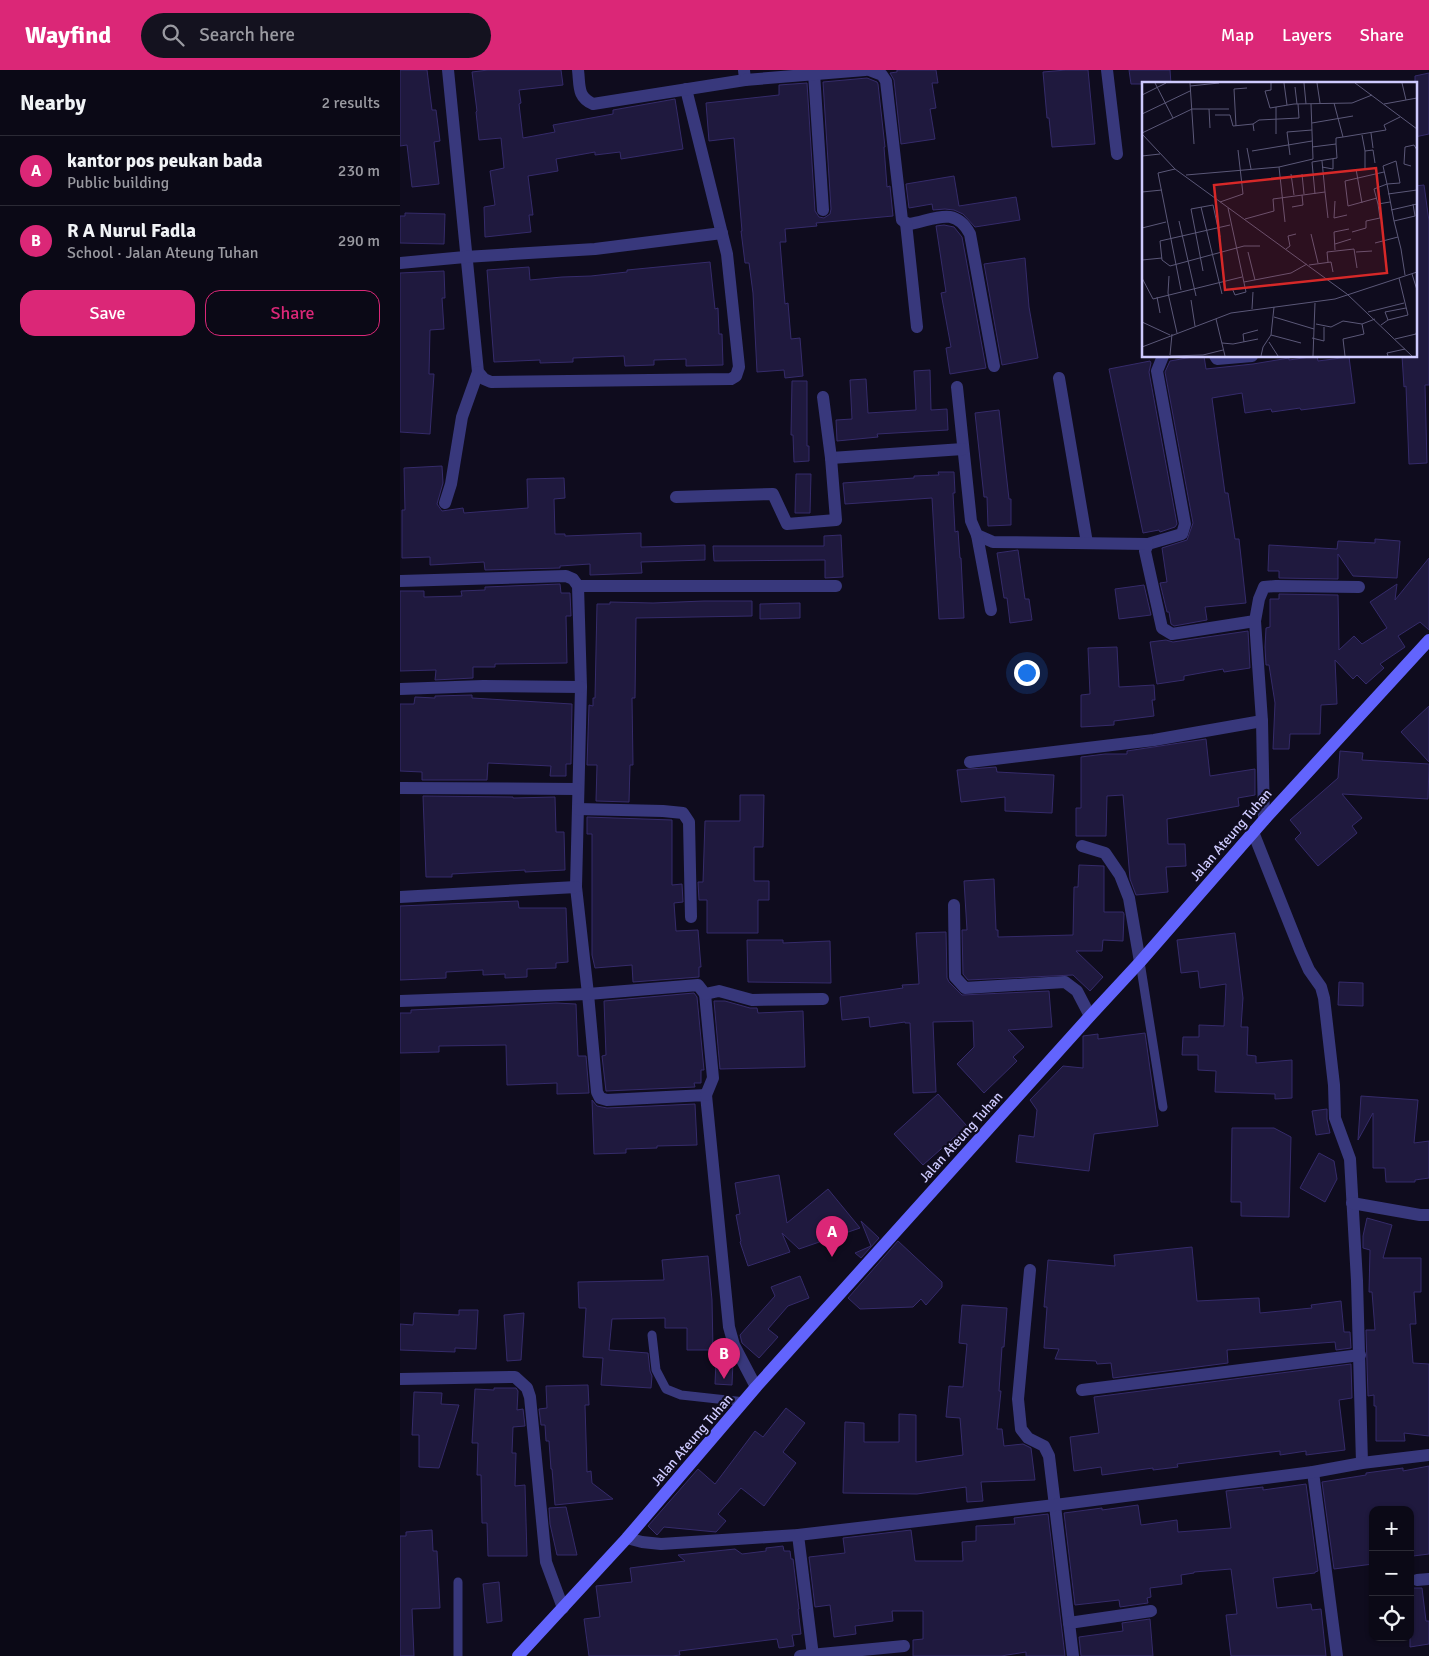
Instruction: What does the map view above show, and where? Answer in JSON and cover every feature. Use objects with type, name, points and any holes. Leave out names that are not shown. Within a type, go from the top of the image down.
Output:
[{"type":"street","points":[[445,503],[451,484],[462,417],[478,372],[448,70]]},
{"type":"street","points":[[578,70],[581,95],[585,100],[593,104],[686,89],[744,75],[865,70]]},
{"type":"street","points":[[869,70],[882,73],[886,81],[902,220],[906,224],[917,327]]},
{"type":"street","points":[[1107,70],[1118,154]]},
{"type":"street","points":[[814,73],[823,210]]},
{"type":"street","points":[[478,372],[484,379],[491,382],[731,379],[736,376],[739,367],[727,254],[686,89]]},
{"type":"street","points":[[906,224],[946,216],[956,217],[964,224],[970,234],[973,247],[994,366]]},
{"type":"street","points":[[400,262],[465,256],[595,249],[722,233]]},
{"type":"street","points":[[977,535],[993,542],[1148,544],[1182,534],[1185,524],[1158,371],[1161,358]]},
{"type":"street","points":[[1217,358],[1229,358]]},
{"type":"street","points":[[1059,378],[1087,543]]},
{"type":"street","points":[[957,387],[971,521],[977,535],[990,610]]},
{"type":"street","points":[[676,497],[773,494],[787,524],[836,520],[831,458],[823,398]]},
{"type":"street","points":[[831,458],[963,449]]},
{"type":"street","points":[[1148,544],[1146,551],[1162,628],[1172,634],[1255,621]]},
{"type":"street","points":[[400,581],[566,576],[573,579],[578,586],[581,686],[576,887],[588,994],[596,1092],[600,1098],[607,1100],[706,1095]]},
{"type":"street","points":[[578,586],[836,586]]},
{"type":"street","points":[[1264,820],[1262,721],[1255,621],[1259,600],[1264,587],[1360,587]]},
{"type":"street","name":"Jalan Ateung Tuhan","points":[[518,1656],[627,1538],[756,1387],[1140,962],[1253,832],[1429,640]]},
{"type":"street","points":[[400,689],[483,686],[581,686]]},
{"type":"street","points":[[970,762],[1154,740],[1262,721]]},
{"type":"street","points":[[400,788],[577,790]]},
{"type":"street","points":[[578,809],[683,813],[690,822],[692,917]]},
{"type":"street","points":[[1253,832],[1309,970],[1321,987],[1334,1085],[1335,1118],[1350,1159],[1360,1355],[1362,1463]]},
{"type":"street","points":[[1082,846],[1105,853],[1120,875],[1129,898],[1140,962]]},
{"type":"street","points":[[400,897],[576,887]]},
{"type":"street","points":[[954,905],[955,977],[965,988],[1065,982],[1077,991],[1090,1016]]},
{"type":"street","points":[[400,1001],[588,994],[698,985],[705,994],[713,1078],[706,1095],[729,1327],[734,1345],[756,1387]]},
{"type":"street","points":[[705,994],[719,991],[752,1000],[823,999]]},
{"type":"street","points":[[1352,1203],[1429,1215]]},
{"type":"street","points":[[1030,1270],[1018,1398],[1021,1429],[1028,1438],[1044,1446],[1047,1451],[1073,1656]]},
{"type":"street","points":[[1082,1390],[1360,1355]]},
{"type":"street","points":[[400,1379],[515,1377],[527,1388],[530,1397],[546,1562],[563,1608]]},
{"type":"street","points":[[627,1538],[661,1544],[798,1536],[1313,1472],[1362,1463],[1429,1455]]},
{"type":"street","points":[[1313,1472],[1337,1656]]},
{"type":"street","points":[[798,1536],[808,1655],[904,1646]]},
{"type":"street","points":[[1069,1623],[1151,1611]]},
{"type":"lane","points":[[1140,962],[1163,1107]]},
{"type":"lane","points":[[652,1335],[656,1370],[666,1389],[681,1395],[744,1402]]},
{"type":"lane","points":[[458,1582],[458,1656]]},
{"type":"building","points":[[400,70],[427,70],[432,110],[436,110],[440,141],[434,142],[439,184],[412,187],[407,145],[400,146]]},
{"type":"building","points":[[488,70],[561,70],[563,85],[519,90],[523,138],[555,132],[553,125],[613,114],[613,110],[675,99],[683,149],[621,159],[620,152],[595,155],[595,152],[556,159],[558,171],[528,176],[533,215],[529,215],[531,232],[485,237],[484,207],[495,205],[490,171],[504,168],[501,138],[479,140],[472,72]]},
{"type":"building","points":[[897,70],[936,70],[938,83],[932,83],[936,108],[930,109],[935,139],[901,144],[894,80],[890,73],[897,72]]},
{"type":"building","points":[[1088,70],[1095,144],[1052,147],[1049,118],[1047,118],[1043,72]]},
{"type":"building","points":[[1129,70],[1170,70],[1171,82],[1131,84]]},
{"type":"building","points":[[1429,73],[1429,134],[1416,137],[1416,82],[1415,76]]},
{"type":"building","points":[[867,78],[878,84],[887,187],[890,186],[893,216],[816,223],[817,226],[785,229],[786,242],[780,242],[785,304],[788,303],[791,339],[800,338],[803,376],[785,378],[784,370],[757,372],[753,293],[749,263],[745,263],[741,231],[734,138],[709,141],[706,103],[779,95],[779,85],[807,83],[815,211],[819,217],[824,218],[830,214],[831,209],[823,82]]},
{"type":"building","points":[[954,176],[959,206],[1016,197],[1020,220],[975,227],[963,214],[954,210],[933,210],[932,204],[909,208],[906,184]]},
{"type":"building","points":[[1424,185],[1429,221],[1429,385],[1425,385],[1427,463],[1409,464],[1406,386],[1404,387],[1402,358],[1416,358],[1416,186]]},
{"type":"building","points":[[405,213],[445,214],[444,244],[400,243],[400,216],[405,216]]},
{"type":"building","points":[[936,226],[954,227],[962,237],[986,368],[950,374],[946,348],[951,347],[941,293],[946,292]]},
{"type":"building","points":[[1025,258],[1029,307],[1038,358],[1002,365],[984,264]]},
{"type":"building","points":[[710,262],[715,309],[718,308],[719,334],[722,334],[723,365],[686,366],[686,359],[654,360],[654,365],[625,366],[624,356],[573,358],[573,362],[540,363],[540,360],[494,362],[487,270],[529,267],[530,280],[591,276],[627,272],[627,270]]},
{"type":"building","points":[[444,271],[445,298],[442,298],[444,329],[430,330],[429,374],[434,374],[430,434],[400,432],[400,273]]},
{"type":"building","points":[[1187,358],[1204,358],[1206,369],[1289,358],[1289,360],[1317,358],[1318,361],[1349,358],[1355,403],[1301,410],[1300,408],[1272,412],[1271,409],[1245,413],[1242,393],[1212,398],[1225,493],[1228,493],[1235,539],[1239,539],[1246,603],[1205,607],[1207,620],[1174,626],[1171,624],[1169,612],[1167,612],[1160,583],[1167,582],[1162,548],[1187,540],[1193,523],[1165,372],[1170,361]]},
{"type":"building","points":[[1150,361],[1149,372],[1177,524],[1175,527],[1160,532],[1159,530],[1143,533],[1109,369]]},
{"type":"building","points":[[930,370],[931,410],[947,409],[948,430],[877,434],[878,437],[837,441],[836,420],[852,419],[850,380],[866,379],[868,413],[916,410],[914,371]]},
{"type":"building","points":[[792,381],[807,381],[807,446],[809,446],[809,461],[794,462],[793,435],[791,435]]},
{"type":"building","points":[[999,410],[1009,499],[1011,499],[1011,525],[988,526],[987,497],[984,497],[975,413]]},
{"type":"building","points":[[442,466],[443,483],[437,504],[442,511],[463,508],[464,513],[528,508],[527,479],[564,478],[565,498],[554,499],[555,534],[565,534],[565,536],[641,533],[641,547],[705,545],[705,560],[641,562],[642,573],[590,575],[590,564],[560,566],[560,568],[485,570],[484,562],[430,565],[430,557],[402,558],[402,510],[405,510],[404,468]]},
{"type":"building","points":[[938,472],[954,472],[955,532],[958,531],[961,558],[964,618],[939,619],[932,498],[845,504],[843,483],[914,478],[914,476],[939,475]]},
{"type":"building","points":[[796,474],[811,474],[810,513],[795,513]]},
{"type":"building","points":[[841,535],[843,577],[825,578],[825,560],[714,561],[713,546],[824,546],[824,536]]},
{"type":"building","points":[[1375,539],[1400,541],[1397,578],[1353,576],[1338,554],[1338,579],[1279,578],[1279,571],[1268,571],[1269,545],[1337,549],[1338,541],[1375,543]]},
{"type":"building","points":[[1018,550],[1025,599],[1029,599],[1032,620],[1010,623],[1007,598],[1004,598],[997,553]]},
{"type":"building","points":[[1429,558],[1429,630],[1420,622],[1398,636],[1405,647],[1380,664],[1384,668],[1366,684],[1357,675],[1353,679],[1335,660],[1337,704],[1321,705],[1320,734],[1290,734],[1289,749],[1273,749],[1275,703],[1269,665],[1266,665],[1265,647],[1266,628],[1270,627],[1270,599],[1279,599],[1279,594],[1338,595],[1339,650],[1354,636],[1362,644],[1387,628],[1370,602],[1397,584],[1395,600]]},
{"type":"building","points":[[560,584],[561,593],[570,593],[571,616],[566,616],[567,663],[495,664],[495,667],[473,667],[473,678],[435,680],[436,670],[400,671],[400,591],[424,591],[424,597],[462,596],[461,591],[485,590],[485,587]]},
{"type":"building","points":[[1144,585],[1151,615],[1119,619],[1115,589]]},
{"type":"building","points":[[752,601],[752,616],[636,618],[635,698],[632,698],[633,765],[630,765],[629,802],[596,801],[597,765],[587,765],[589,705],[593,706],[593,698],[595,698],[597,604],[610,604],[610,602]]},
{"type":"building","points":[[800,603],[800,618],[760,619],[760,604]]},
{"type":"building","points":[[1248,631],[1250,668],[1224,672],[1223,669],[1184,676],[1184,680],[1157,684],[1150,642],[1166,640],[1173,642]]},
{"type":"building","points":[[1117,647],[1119,687],[1154,685],[1155,700],[1152,700],[1154,716],[1114,721],[1114,725],[1081,727],[1081,695],[1090,694],[1088,648]]},
{"type":"building","points":[[472,695],[472,698],[572,704],[571,764],[566,764],[566,776],[550,776],[551,766],[488,763],[487,780],[422,780],[422,772],[400,771],[400,704],[414,704],[415,697],[435,698],[435,696]]},
{"type":"building","points":[[1429,706],[1429,762],[1401,732]]},
{"type":"building","points":[[1206,739],[1210,776],[1255,769],[1255,795],[1238,798],[1239,806],[1167,819],[1168,844],[1185,844],[1186,866],[1166,867],[1168,892],[1136,895],[1130,879],[1123,795],[1107,796],[1106,836],[1076,836],[1076,808],[1081,808],[1081,757],[1127,754],[1127,751]]},
{"type":"building","points":[[1340,751],[1363,753],[1362,760],[1429,764],[1428,799],[1342,794],[1362,818],[1352,826],[1357,833],[1318,866],[1295,839],[1301,833],[1290,820],[1338,778]]},
{"type":"building","points":[[996,767],[997,772],[1054,775],[1052,813],[1005,811],[1005,797],[961,802],[957,770]]},
{"type":"building","points":[[740,795],[764,795],[763,847],[754,847],[754,881],[769,881],[769,900],[758,900],[758,933],[707,933],[707,900],[699,900],[698,882],[703,882],[705,821],[740,821]]},
{"type":"building","points":[[423,796],[555,797],[556,832],[564,832],[565,870],[525,872],[525,870],[452,874],[452,877],[426,877]]},
{"type":"building","points":[[587,817],[672,820],[672,885],[682,884],[683,902],[674,903],[676,931],[698,930],[701,967],[699,967],[699,977],[633,982],[632,965],[595,968],[592,955],[592,834],[587,834]]},
{"type":"building","points":[[1079,865],[1104,866],[1104,912],[1123,912],[1124,914],[1123,941],[1103,940],[1102,951],[1076,951],[1103,977],[1090,991],[1073,975],[968,980],[963,974],[962,930],[967,930],[964,881],[994,879],[996,930],[998,930],[998,937],[1073,935],[1074,887],[1078,887]]},
{"type":"building","points":[[518,901],[519,908],[566,908],[568,962],[556,963],[556,968],[527,969],[527,977],[505,978],[505,974],[483,975],[483,970],[446,972],[446,978],[400,980],[400,906]]},
{"type":"building","points":[[946,932],[947,978],[962,995],[1049,991],[1052,1027],[1008,1030],[1024,1047],[1013,1057],[1017,1061],[984,1093],[957,1064],[974,1047],[973,1021],[933,1022],[936,1092],[913,1093],[910,1023],[870,1027],[869,1017],[842,1020],[840,997],[903,988],[902,985],[919,984],[916,933]]},
{"type":"building","points":[[1235,933],[1243,998],[1241,1027],[1248,1027],[1247,1055],[1256,1056],[1256,1063],[1292,1060],[1292,1098],[1275,1099],[1275,1094],[1215,1092],[1216,1071],[1198,1070],[1198,1055],[1182,1055],[1183,1037],[1199,1037],[1199,1025],[1224,1026],[1226,984],[1200,988],[1198,971],[1181,973],[1177,940]]},
{"type":"building","points":[[747,940],[783,940],[783,943],[830,941],[831,983],[748,982]]},
{"type":"building","points":[[1339,982],[1363,983],[1363,1006],[1338,1005]]},
{"type":"building","points":[[694,993],[697,997],[704,1070],[701,1070],[701,1083],[694,1083],[695,1087],[606,1091],[602,1056],[606,1055],[604,1001]]},
{"type":"building","points":[[714,1001],[725,1001],[757,1008],[758,1013],[803,1011],[805,1067],[720,1069]]},
{"type":"building","points":[[556,1003],[576,1004],[578,1056],[586,1056],[589,1093],[557,1094],[557,1083],[507,1085],[506,1045],[439,1046],[439,1052],[400,1053],[400,1013],[411,1013],[411,1010]]},
{"type":"building","points":[[1145,1033],[1158,1126],[1094,1134],[1089,1171],[1016,1162],[1019,1135],[1034,1137],[1037,1110],[1030,1100],[1063,1066],[1083,1068],[1083,1036],[1098,1034],[1098,1039]]},
{"type":"building","points":[[938,1094],[967,1126],[923,1165],[894,1134]]},
{"type":"building","points":[[1361,1096],[1418,1100],[1414,1143],[1429,1141],[1429,1178],[1415,1180],[1415,1182],[1386,1182],[1385,1168],[1373,1168],[1373,1113],[1358,1140]]},
{"type":"building","points":[[592,1100],[597,1106],[607,1108],[695,1104],[697,1145],[657,1146],[657,1148],[626,1149],[626,1153],[594,1154]]},
{"type":"building","points":[[1327,1109],[1330,1133],[1316,1135],[1312,1111]]},
{"type":"building","points":[[1232,1128],[1274,1128],[1291,1137],[1289,1217],[1241,1216],[1241,1202],[1231,1202]]},
{"type":"building","points":[[1319,1153],[1334,1161],[1337,1179],[1325,1202],[1300,1188]]},
{"type":"building","points":[[779,1175],[787,1223],[828,1189],[860,1228],[799,1249],[782,1233],[790,1252],[748,1266],[740,1242],[736,1215],[740,1214],[735,1183]]},
{"type":"building","points":[[1367,1218],[1392,1225],[1383,1258],[1421,1258],[1421,1292],[1414,1292],[1416,1324],[1410,1324],[1413,1363],[1429,1364],[1429,1436],[1404,1433],[1405,1441],[1376,1441],[1376,1406],[1374,1406],[1374,1395],[1368,1396],[1366,1330],[1375,1330],[1372,1292],[1369,1292],[1370,1250],[1363,1248],[1363,1236]]},
{"type":"building","points":[[861,1221],[879,1238],[861,1258],[855,1253],[871,1246]]},
{"type":"building","points":[[898,1241],[942,1282],[942,1287],[926,1305],[921,1299],[913,1307],[860,1309],[848,1298]]},
{"type":"building","points":[[1192,1247],[1197,1301],[1259,1298],[1260,1313],[1312,1308],[1311,1305],[1341,1301],[1344,1332],[1350,1332],[1351,1348],[1336,1350],[1335,1342],[1227,1350],[1228,1363],[1113,1378],[1111,1363],[1097,1364],[1096,1361],[1055,1359],[1059,1349],[1044,1348],[1047,1307],[1044,1307],[1048,1260],[1115,1266],[1114,1255]]},
{"type":"building","points":[[708,1256],[712,1300],[713,1350],[687,1350],[687,1328],[665,1328],[665,1318],[612,1319],[609,1350],[648,1353],[652,1376],[651,1388],[601,1385],[603,1358],[583,1357],[586,1308],[579,1308],[578,1282],[664,1280],[662,1260]]},
{"type":"building","points":[[800,1276],[809,1298],[788,1306],[768,1329],[778,1337],[759,1358],[742,1343],[740,1335],[775,1296],[771,1287]]},
{"type":"building","points":[[962,1305],[1007,1308],[1004,1347],[1002,1347],[999,1391],[1001,1391],[997,1429],[1002,1429],[1004,1446],[1023,1444],[1031,1448],[1035,1480],[981,1482],[983,1501],[967,1502],[966,1487],[917,1494],[843,1493],[845,1422],[864,1423],[864,1442],[899,1442],[899,1414],[916,1415],[916,1462],[963,1455],[960,1418],[946,1417],[949,1386],[963,1387],[967,1344],[959,1343]]},
{"type":"building","points":[[459,1310],[478,1310],[476,1349],[455,1348],[455,1352],[400,1350],[400,1324],[413,1325],[414,1313],[459,1315]]},
{"type":"building","points":[[524,1313],[521,1360],[507,1361],[504,1315]]},
{"type":"building","points":[[716,1361],[733,1362],[732,1385],[715,1384]]},
{"type":"building","points":[[1351,1364],[1352,1398],[1339,1400],[1345,1450],[1306,1455],[1306,1451],[1280,1455],[1280,1451],[1177,1464],[1178,1467],[1153,1470],[1153,1468],[1102,1475],[1101,1467],[1074,1471],[1070,1437],[1099,1433],[1094,1397]]},
{"type":"building","points":[[588,1385],[589,1405],[585,1405],[587,1472],[591,1471],[592,1483],[613,1499],[555,1505],[549,1441],[546,1441],[545,1425],[541,1425],[539,1409],[547,1408],[546,1386]]},
{"type":"building","points":[[494,1388],[516,1388],[518,1391],[517,1410],[523,1409],[525,1426],[513,1427],[512,1453],[516,1453],[515,1486],[525,1485],[527,1556],[488,1556],[487,1523],[482,1523],[481,1475],[477,1475],[478,1443],[472,1443],[475,1389],[494,1390]]},
{"type":"building","points":[[414,1392],[442,1393],[441,1404],[459,1405],[439,1468],[419,1467],[419,1435],[412,1435]]},
{"type":"building","points":[[786,1408],[805,1423],[783,1452],[796,1463],[764,1506],[741,1488],[718,1514],[726,1521],[716,1532],[664,1527],[657,1535],[648,1526],[698,1469],[715,1484],[755,1431],[763,1437]]},
{"type":"building","points":[[1429,1466],[1429,1554],[1414,1556],[1414,1506],[1369,1506],[1369,1565],[1334,1569],[1322,1482],[1403,1468],[1403,1471]]},
{"type":"building","points":[[1306,1484],[1318,1571],[1315,1573],[1273,1578],[1277,1608],[1311,1604],[1312,1610],[1321,1609],[1326,1656],[1231,1656],[1226,1615],[1237,1614],[1231,1569],[1181,1575],[1182,1584],[1150,1588],[1151,1597],[1147,1598],[1148,1603],[1120,1607],[1119,1600],[1075,1605],[1064,1513],[1138,1505],[1141,1525],[1177,1520],[1178,1532],[1231,1528],[1226,1491],[1263,1487],[1263,1490]]},
{"type":"building","points":[[566,1507],[577,1555],[557,1555],[550,1524],[549,1508]]},
{"type":"building","points":[[1048,1514],[1065,1656],[1026,1656],[1026,1652],[1001,1656],[913,1656],[913,1640],[923,1639],[923,1611],[892,1611],[893,1621],[855,1626],[856,1634],[834,1637],[830,1605],[815,1607],[809,1557],[845,1553],[843,1538],[911,1530],[915,1561],[963,1561],[962,1542],[976,1541],[976,1526],[1015,1524],[1014,1518]]},
{"type":"building","points":[[432,1530],[433,1551],[437,1551],[440,1608],[412,1609],[414,1656],[400,1656],[400,1536],[406,1536],[406,1532]]},
{"type":"building","points":[[783,1546],[784,1551],[790,1551],[791,1559],[793,1559],[799,1609],[801,1634],[792,1635],[794,1646],[779,1648],[777,1639],[679,1651],[680,1655],[672,1656],[589,1656],[584,1619],[600,1617],[596,1586],[632,1582],[630,1568],[685,1561],[678,1555],[735,1549],[742,1554],[766,1551],[766,1548]]},
{"type":"building","points":[[499,1582],[502,1621],[487,1623],[483,1584]]},
{"type":"building","points":[[1414,1588],[1422,1588],[1426,1621],[1429,1621],[1429,1644],[1410,1647],[1410,1641],[1414,1641]]},
{"type":"building","points":[[1150,1619],[1153,1656],[1081,1656],[1079,1637],[1123,1631],[1122,1623]]},
{"type":"place","name":"kantor pos peukan bada","points":[[832,1257]]},
{"type":"place","name":"R A Nurul Fadla","points":[[724,1379]]}]
